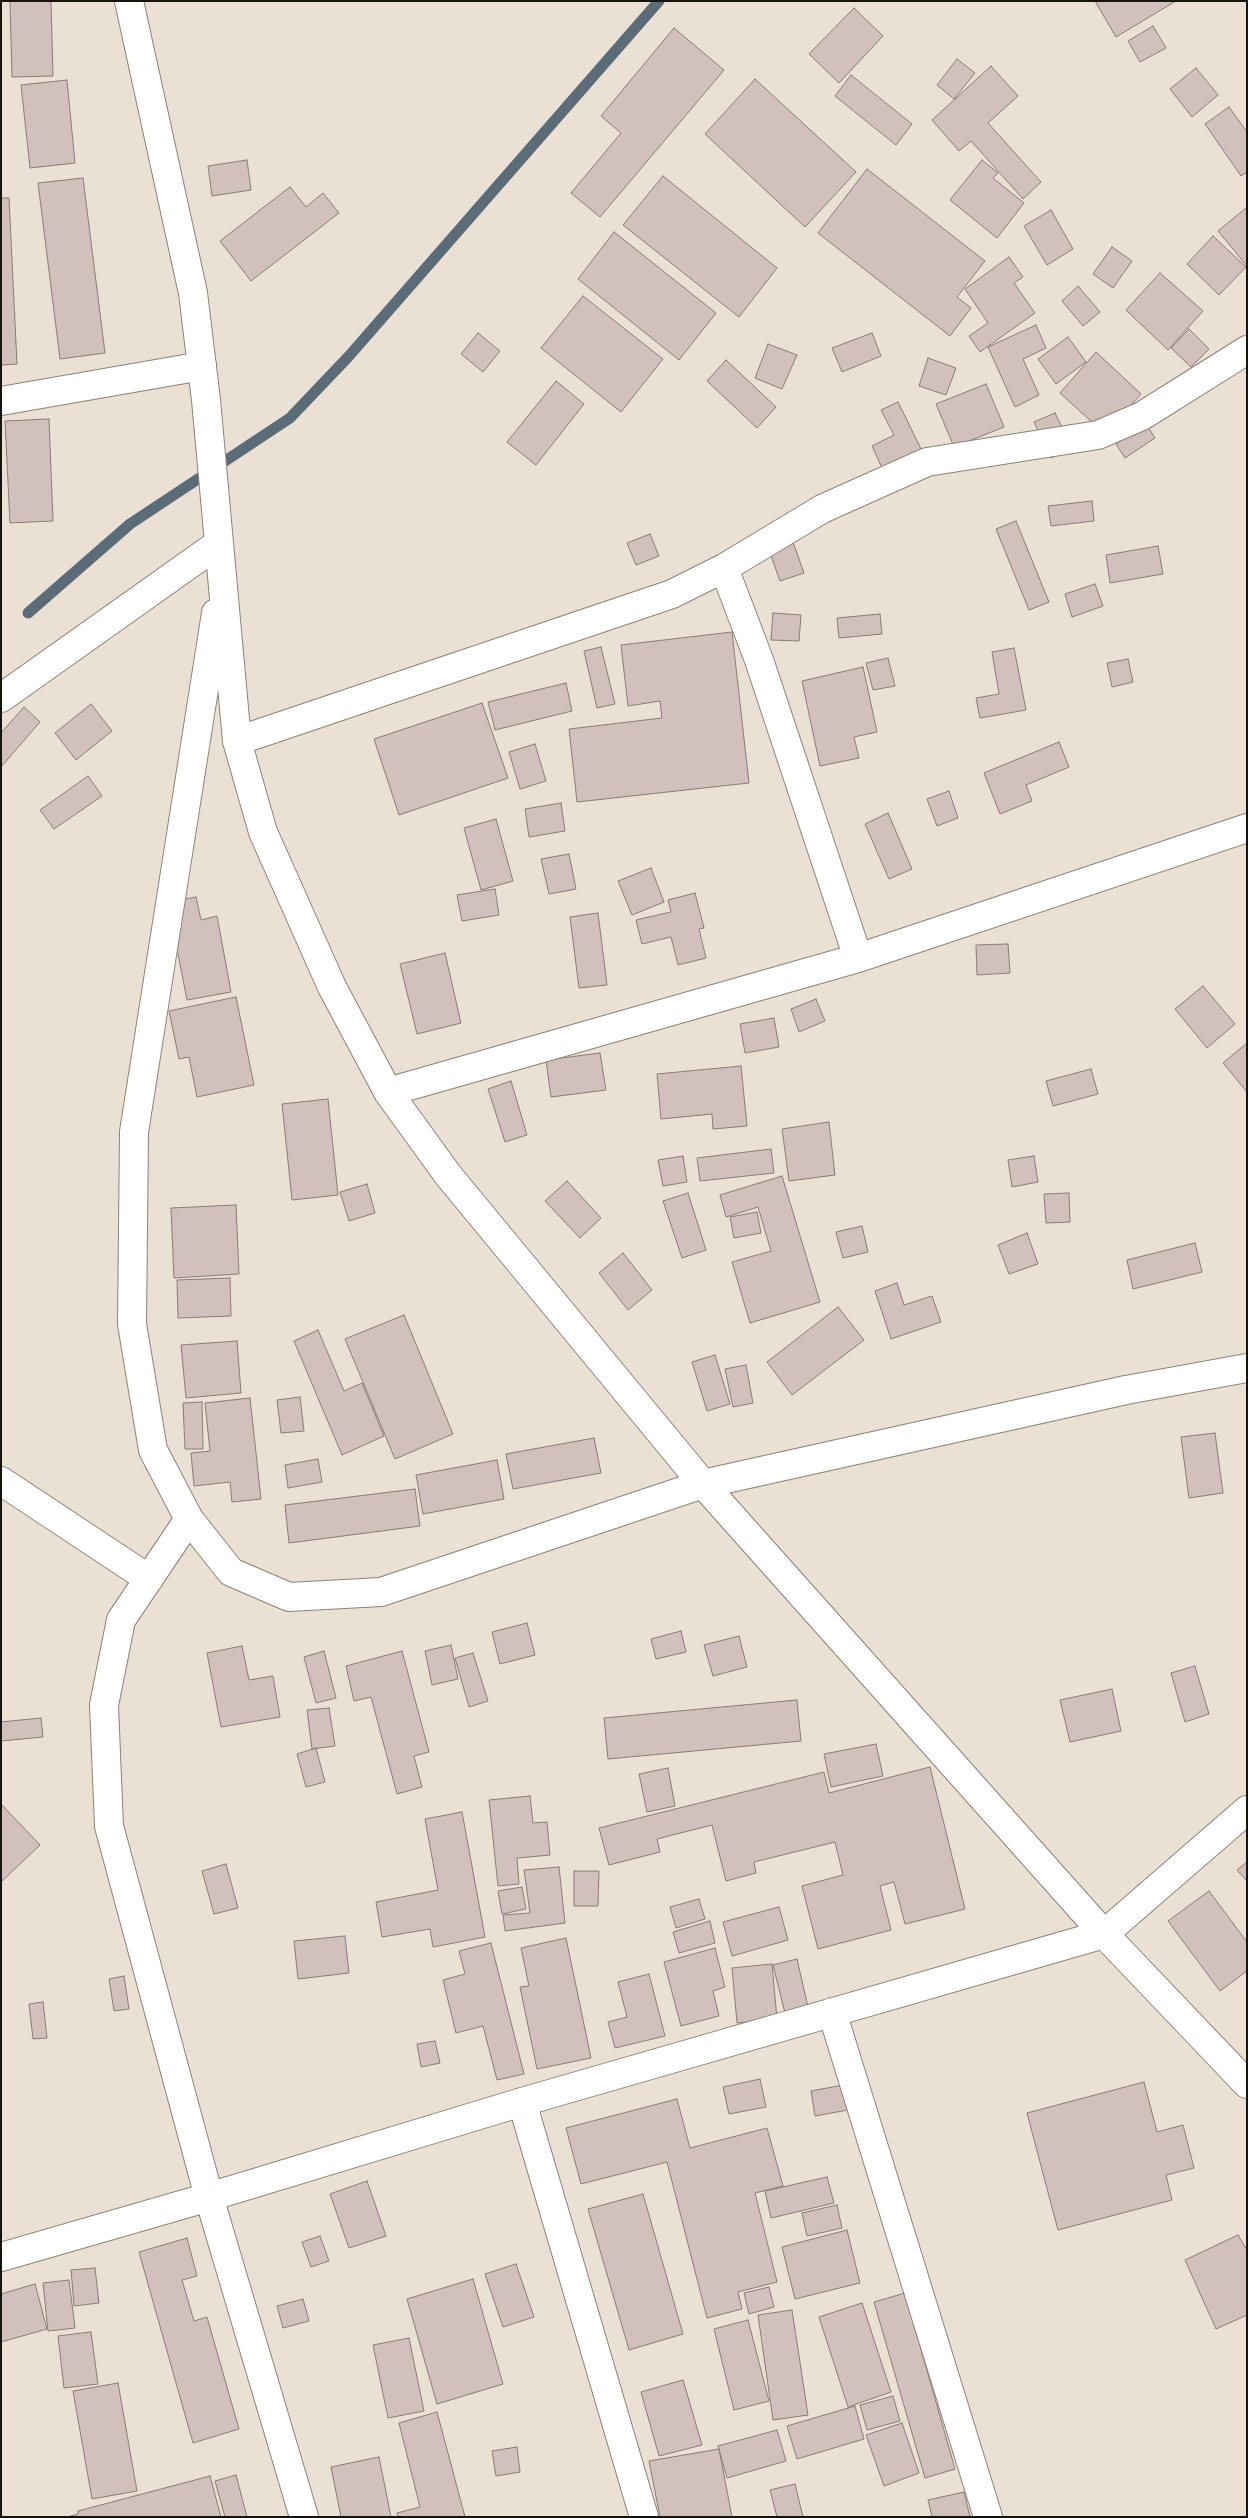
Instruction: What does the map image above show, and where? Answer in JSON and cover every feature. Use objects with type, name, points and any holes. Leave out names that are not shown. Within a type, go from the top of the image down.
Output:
[{"type":"street","points":[[129,1],[193,292],[206,400],[215,516],[223,572],[237,741],[262,832],[332,987],[388,1092],[454,1183],[703,1484],[1104,1934],[1247,2084]]},
{"type":"street","points":[[237,741],[672,594],[724,568],[822,509],[927,462],[1098,435],[1142,416],[1247,350]]},
{"type":"street","points":[[1,401],[202,366]]},
{"type":"street","points":[[1,698],[218,544]]},
{"type":"street","points":[[724,568],[759,660],[858,958]]},
{"type":"street","points":[[223,572],[134,1132],[132,1324],[153,1450],[189,1519],[231,1572],[289,1597],[381,1592],[703,1484],[1126,1390],[1247,1368]]},
{"type":"street","points":[[388,1092],[858,958],[1247,828]]},
{"type":"street","points":[[1,1481],[149,1579]]},
{"type":"street","points":[[189,1519],[121,1620],[104,1705],[109,1826],[208,2197],[304,2517]]},
{"type":"street","points":[[1,2257],[208,2197],[522,2102],[1104,1934],[1247,1810]]},
{"type":"street","points":[[832,2012],[988,2517]]},
{"type":"street","points":[[522,2102],[644,2517]]},
{"type":"building","points":[[10,1],[51,1],[53,76],[12,77]]},
{"type":"building","points":[[1095,1],[1176,1],[1116,37]]},
{"type":"building","points":[[854,8],[883,36],[839,83],[809,54]]},
{"type":"building","points":[[1153,26],[1166,48],[1140,62],[1128,41]]},
{"type":"building","points":[[674,28],[724,70],[600,217],[571,193],[621,133],[601,116]]},
{"type":"building","points":[[957,59],[975,73],[954,99],[937,85]]},
{"type":"building","points":[[991,66],[1018,96],[988,123],[1041,182],[1023,199],[971,141],[959,151],[932,120]]},
{"type":"building","points":[[1196,68],[1218,95],[1192,117],[1170,89]]},
{"type":"building","points":[[851,75],[912,124],[896,145],[835,96]]},
{"type":"building","points":[[755,79],[856,172],[805,227],[705,134]]},
{"type":"building","points":[[67,80],[75,163],[30,168],[21,85]]},
{"type":"building","points":[[1229,107],[1247,132],[1247,172],[1241,176],[1205,124]]},
{"type":"building","points":[[247,160],[251,190],[212,196],[208,166]]},
{"type":"building","points":[[982,160],[998,173],[993,178],[1024,203],[997,238],[950,200]]},
{"type":"building","points":[[867,169],[985,261],[957,297],[971,308],[950,336],[818,233]]},
{"type":"building","points":[[663,176],[777,268],[739,317],[623,225]]},
{"type":"building","points":[[83,178],[105,353],[60,359],[38,183]]},
{"type":"building","points":[[290,187],[306,207],[323,193],[339,213],[251,281],[220,241]]},
{"type":"building","points":[[1,198],[9,198],[17,364],[1,365]]},
{"type":"building","points":[[1247,208],[1247,266],[1218,231]]},
{"type":"building","points":[[1051,210],[1073,249],[1047,265],[1024,226]]},
{"type":"building","points":[[614,232],[716,313],[679,360],[578,279]]},
{"type":"building","points":[[1213,236],[1246,267],[1219,295],[1187,264]]},
{"type":"building","points":[[1112,247],[1132,261],[1113,288],[1093,274]]},
{"type":"building","points":[[1009,257],[1023,277],[1014,283],[1035,313],[980,352],[969,336],[988,323],[965,289]]},
{"type":"building","points":[[1160,273],[1203,311],[1168,350],[1126,310]]},
{"type":"building","points":[[1078,286],[1100,312],[1083,326],[1062,301]]},
{"type":"building","points":[[583,296],[663,359],[621,412],[541,348]]},
{"type":"building","points":[[1036,325],[1046,348],[1023,359],[1039,395],[1015,407],[988,347]]},
{"type":"building","points":[[1189,329],[1209,349],[1191,367],[1171,348]]},
{"type":"building","points":[[478,333],[500,351],[483,372],[461,354]]},
{"type":"building","points":[[872,333],[881,356],[842,372],[832,348]]},
{"type":"building","points":[[1068,337],[1086,362],[1056,384],[1038,359]]},
{"type":"building","points":[[768,344],[797,355],[782,389],[755,378]]},
{"type":"building","points":[[1096,352],[1141,394],[1105,434],[1060,393]]},
{"type":"building","points":[[928,358],[956,368],[946,395],[919,386]]},
{"type":"building","points":[[726,360],[776,407],[757,428],[707,381]]},
{"type":"building","points":[[556,381],[584,404],[536,465],[507,442]]},
{"type":"building","points":[[986,384],[1004,427],[954,447],[936,404]]},
{"type":"building","points":[[898,402],[922,451],[883,470],[872,446],[894,435],[881,410]]},
{"type":"building","points":[[1055,413],[1072,448],[1051,458],[1034,422]]},
{"type":"building","points":[[49,419],[53,521],[10,523],[5,421]]},
{"type":"building","points":[[1146,424],[1155,438],[1125,458],[1116,444]]},
{"type":"building","points":[[1092,501],[1094,521],[1051,526],[1048,506]]},
{"type":"building","points":[[1016,521],[1049,602],[1029,610],[996,529]]},
{"type":"building","points":[[788,528],[804,573],[780,581],[764,536]]},
{"type":"building","points":[[650,534],[659,556],[636,565],[627,543]]},
{"type":"building","points":[[1158,546],[1163,574],[1110,583],[1106,555]]},
{"type":"building","points":[[1095,584],[1103,606],[1072,617],[1065,594]]},
{"type":"building","points":[[773,613],[801,615],[799,641],[771,640]]},
{"type":"building","points":[[880,614],[882,634],[839,638],[837,618]]},
{"type":"building","points":[[732,632],[749,783],[577,802],[569,729],[662,718],[660,701],[628,706],[621,645]]},
{"type":"building","points":[[601,647],[615,704],[597,708],[584,651]]},
{"type":"building","points":[[1014,648],[1026,710],[980,718],[976,698],[999,694],[992,652]]},
{"type":"building","points":[[888,658],[895,686],[873,690],[866,663]]},
{"type":"building","points":[[1128,659],[1133,682],[1112,687],[1107,663]]},
{"type":"building","points":[[863,667],[877,732],[854,737],[859,758],[820,766],[802,681]]},
{"type":"building","points":[[566,683],[572,711],[495,730],[488,702]]},
{"type":"building","points":[[482,703],[508,778],[399,815],[374,739]]},
{"type":"building","points":[[91,704],[112,731],[76,760],[55,733]]},
{"type":"building","points":[[24,707],[40,722],[1,767],[1,733]]},
{"type":"building","points":[[1059,742],[1069,767],[1026,785],[1032,801],[1000,814],[984,773]]},
{"type":"building","points":[[535,744],[546,781],[520,789],[509,752]]},
{"type":"building","points":[[88,776],[102,796],[54,829],[40,810]]},
{"type":"building","points":[[949,791],[958,818],[937,826],[927,799]]},
{"type":"building","points":[[561,803],[565,831],[529,837],[525,809]]},
{"type":"building","points":[[888,813],[912,869],[889,879],[865,824]]},
{"type":"building","points":[[496,819],[513,881],[481,890],[464,828]]},
{"type":"building","points":[[569,854],[576,889],[549,894],[541,859]]},
{"type":"building","points":[[651,868],[664,902],[632,915],[618,881]]},
{"type":"building","points":[[495,889],[499,915],[462,921],[457,895]]},
{"type":"building","points":[[695,893],[704,928],[699,929],[706,958],[678,965],[671,937],[642,944],[636,920],[671,912],[668,900]]},
{"type":"building","points":[[196,897],[201,920],[217,916],[231,992],[187,1000],[168,902]]},
{"type":"building","points":[[598,913],[607,985],[579,988],[570,917]]},
{"type":"building","points":[[1008,944],[1010,973],[977,975],[976,945]]},
{"type":"building","points":[[445,953],[461,1023],[417,1034],[400,964]]},
{"type":"building","points":[[1203,986],[1235,1024],[1207,1048],[1175,1009]]},
{"type":"building","points":[[236,997],[254,1085],[197,1097],[189,1057],[179,1059],[169,1011]]},
{"type":"building","points":[[816,999],[825,1021],[799,1032],[791,1009]]},
{"type":"building","points":[[774,1018],[779,1047],[745,1053],[740,1024]]},
{"type":"building","points":[[1247,1043],[1247,1092],[1223,1063]]},
{"type":"building","points":[[600,1053],[606,1090],[551,1097],[546,1060]]},
{"type":"building","points":[[741,1066],[747,1126],[713,1129],[712,1114],[661,1119],[657,1074]]},
{"type":"building","points":[[1091,1069],[1098,1094],[1053,1106],[1046,1081]]},
{"type":"building","points":[[511,1081],[527,1135],[505,1142],[488,1089]]},
{"type":"building","points":[[328,1099],[338,1195],[292,1200],[282,1104]]},
{"type":"building","points":[[829,1122],[835,1175],[789,1181],[782,1129]]},
{"type":"building","points":[[771,1149],[774,1173],[700,1181],[697,1158]]},
{"type":"building","points":[[683,1156],[687,1182],[663,1186],[658,1160]]},
{"type":"building","points":[[1034,1156],[1038,1182],[1012,1187],[1008,1160]]},
{"type":"building","points":[[782,1176],[820,1302],[750,1323],[732,1262],[771,1251],[758,1207],[726,1217],[720,1195]]},
{"type":"building","points":[[567,1181],[601,1218],[580,1238],[545,1201]]},
{"type":"building","points":[[367,1184],[375,1213],[349,1221],[340,1192]]},
{"type":"building","points":[[688,1193],[706,1250],[682,1258],[663,1201]]},
{"type":"building","points":[[1069,1193],[1070,1222],[1046,1223],[1044,1194]]},
{"type":"building","points":[[236,1205],[239,1274],[174,1278],[171,1208]]},
{"type":"building","points":[[757,1212],[761,1233],[734,1238],[730,1217]]},
{"type":"building","points":[[862,1226],[868,1252],[843,1258],[836,1232]]},
{"type":"building","points":[[1027,1233],[1038,1264],[1009,1274],[998,1245]]},
{"type":"building","points":[[1195,1243],[1202,1272],[1133,1289],[1127,1260]]},
{"type":"building","points":[[623,1253],[652,1290],[628,1310],[599,1273]]},
{"type":"building","points":[[230,1278],[231,1316],[178,1318],[177,1280]]},
{"type":"building","points":[[897,1283],[904,1305],[932,1296],[941,1322],[891,1339],[875,1291]]},
{"type":"building","points":[[838,1307],[864,1340],[792,1395],[767,1362]]},
{"type":"building","points":[[404,1315],[453,1434],[395,1459],[345,1339]]},
{"type":"building","points":[[318,1330],[344,1391],[362,1383],[384,1436],[342,1455],[294,1341]]},
{"type":"building","points":[[237,1341],[241,1393],[186,1398],[181,1345]]},
{"type":"building","points":[[715,1355],[730,1404],[707,1411],[692,1362]]},
{"type":"building","points":[[746,1365],[753,1403],[733,1407],[725,1369]]},
{"type":"building","points":[[300,1397],[304,1431],[281,1433],[277,1400]]},
{"type":"building","points":[[250,1398],[261,1499],[232,1502],[230,1482],[194,1486],[191,1453],[210,1451],[205,1403]]},
{"type":"building","points":[[202,1402],[203,1449],[185,1449],[183,1403]]},
{"type":"building","points":[[1215,1433],[1223,1493],[1189,1498],[1181,1437]]},
{"type":"building","points":[[594,1438],[601,1473],[513,1489],[506,1454]]},
{"type":"building","points":[[318,1459],[322,1482],[288,1488],[285,1465]]},
{"type":"building","points":[[497,1460],[504,1499],[423,1514],[416,1475]]},
{"type":"building","points":[[415,1489],[420,1526],[289,1543],[285,1505]]},
{"type":"building","points":[[527,1623],[535,1655],[500,1664],[492,1632]]},
{"type":"building","points":[[681,1631],[686,1652],[656,1659],[651,1639]]},
{"type":"building","points":[[739,1636],[747,1667],[713,1676],[704,1645]]},
{"type":"building","points":[[451,1645],[458,1679],[432,1685],[425,1651]]},
{"type":"building","points":[[242,1646],[249,1680],[273,1676],[280,1717],[221,1727],[207,1653]]},
{"type":"building","points":[[324,1651],[336,1698],[316,1703],[304,1657]]},
{"type":"building","points":[[402,1651],[429,1752],[414,1756],[422,1787],[397,1794],[371,1697],[354,1701],[346,1666]]},
{"type":"building","points":[[473,1653],[488,1701],[469,1707],[455,1658]]},
{"type":"building","points":[[1195,1666],[1209,1714],[1185,1722],[1171,1673]]},
{"type":"building","points":[[1112,1689],[1121,1731],[1070,1742],[1060,1700]]},
{"type":"building","points":[[797,1700],[801,1741],[608,1759],[604,1718]]},
{"type":"building","points":[[329,1708],[335,1746],[312,1749],[307,1710]]},
{"type":"building","points":[[41,1718],[43,1737],[1,1741],[1,1722]]},
{"type":"building","points":[[876,1744],[883,1776],[831,1787],[824,1754]]},
{"type":"building","points":[[316,1748],[325,1782],[306,1787],[297,1754]]},
{"type":"building","points":[[930,1767],[965,1909],[905,1924],[894,1882],[880,1886],[891,1930],[818,1949],[802,1886],[843,1875],[835,1842],[754,1862],[756,1873],[726,1881],[712,1825],[657,1839],[660,1852],[609,1865],[599,1828],[824,1772],[829,1793]]},
{"type":"building","points":[[668,1768],[675,1806],[647,1812],[639,1774]]},
{"type":"building","points":[[530,1796],[533,1823],[547,1822],[550,1855],[517,1858],[519,1884],[498,1886],[489,1800]]},
{"type":"building","points":[[1,1804],[40,1845],[1,1882]]},
{"type":"building","points":[[462,1812],[485,1937],[433,1947],[430,1929],[382,1937],[376,1902],[438,1890],[425,1819]]},
{"type":"building","points":[[1247,1862],[1247,1881],[1237,1870]]},
{"type":"building","points":[[226,1864],[238,1908],[214,1914],[202,1871]]},
{"type":"building","points":[[559,1867],[565,1923],[505,1931],[503,1915],[530,1913],[524,1870]]},
{"type":"building","points":[[574,1871],[599,1871],[598,1906],[574,1906]]},
{"type":"building","points":[[522,1887],[526,1909],[502,1914],[498,1891]]},
{"type":"building","points":[[1209,1891],[1247,1942],[1247,1971],[1220,1991],[1168,1921]]},
{"type":"building","points":[[699,1899],[705,1919],[676,1928],[670,1907]]},
{"type":"building","points":[[779,1907],[788,1940],[732,1956],[723,1922]]},
{"type":"building","points":[[710,1921],[715,1943],[679,1953],[673,1932]]},
{"type":"building","points":[[345,1936],[349,1973],[298,1979],[294,1941]]},
{"type":"building","points":[[566,1938],[591,2058],[537,2069],[520,1987],[529,1986],[521,1948]]},
{"type":"building","points":[[491,1943],[524,2074],[497,2080],[483,2026],[456,2033],[443,1980],[465,1974],[459,1951]]},
{"type":"building","points":[[715,1948],[725,1987],[713,1991],[719,2016],[681,2026],[664,1962]]},
{"type":"building","points":[[797,1959],[808,2007],[785,2013],[773,1965]]},
{"type":"building","points":[[772,1964],[777,2019],[737,2023],[732,1968]]},
{"type":"building","points":[[649,1974],[665,2036],[615,2048],[608,2022],[627,2017],[618,1982]]},
{"type":"building","points":[[124,1976],[129,2009],[114,2011],[109,1979]]},
{"type":"building","points":[[43,2002],[47,2038],[33,2039],[29,2004]]},
{"type":"building","points":[[435,2041],[440,2063],[421,2067],[417,2044]]},
{"type":"building","points":[[760,2079],[766,2107],[729,2114],[723,2087]]},
{"type":"building","points":[[1144,2082],[1157,2132],[1183,2125],[1194,2168],[1166,2175],[1172,2200],[1058,2230],[1027,2113]]},
{"type":"building","points":[[843,2085],[848,2110],[815,2116],[811,2091]]},
{"type":"building","points":[[677,2099],[690,2148],[767,2128],[783,2186],[755,2193],[777,2282],[738,2292],[742,2309],[707,2318],[667,2162],[581,2184],[566,2128]]},
{"type":"building","points":[[827,2177],[834,2203],[771,2218],[765,2191]]},
{"type":"building","points":[[367,2181],[386,2236],[349,2248],[330,2194]]},
{"type":"building","points":[[643,2194],[683,2334],[629,2350],[588,2209]]},
{"type":"building","points":[[837,2205],[842,2228],[807,2236],[802,2213]]},
{"type":"building","points":[[847,2230],[860,2283],[795,2299],[782,2247]]},
{"type":"building","points":[[1238,2235],[1247,2250],[1247,2315],[1216,2329],[1185,2260]]},
{"type":"building","points":[[320,2236],[329,2261],[311,2267],[302,2242]]},
{"type":"building","points":[[187,2238],[197,2276],[182,2280],[194,2321],[207,2317],[239,2429],[193,2443],[139,2252]]},
{"type":"building","points":[[516,2264],[534,2317],[503,2327],[485,2274]]},
{"type":"building","points":[[95,2268],[99,2303],[74,2306],[71,2270]]},
{"type":"building","points":[[473,2279],[503,2384],[437,2404],[407,2299]]},
{"type":"building","points":[[69,2280],[75,2328],[48,2331],[43,2283]]},
{"type":"building","points":[[35,2284],[47,2329],[1,2342],[1,2294]]},
{"type":"building","points":[[769,2287],[774,2307],[749,2314],[744,2293]]},
{"type":"building","points":[[905,2293],[955,2469],[925,2478],[874,2302]]},
{"type":"building","points":[[303,2299],[309,2321],[283,2328],[277,2306]]},
{"type":"building","points":[[862,2303],[891,2392],[848,2407],[819,2317]]},
{"type":"building","points":[[792,2310],[808,2415],[773,2420],[758,2315]]},
{"type":"building","points":[[748,2320],[769,2401],[734,2410],[714,2329]]},
{"type":"building","points":[[91,2332],[98,2384],[64,2388],[58,2336]]},
{"type":"building","points":[[409,2338],[424,2411],[388,2418],[373,2345]]},
{"type":"building","points":[[683,2380],[702,2445],[659,2456],[641,2392]]},
{"type":"building","points":[[118,2383],[137,2491],[92,2499],[73,2391]]},
{"type":"building","points":[[893,2396],[900,2421],[867,2430],[860,2405]]},
{"type":"building","points":[[855,2406],[864,2439],[797,2459],[787,2426]]},
{"type":"building","points":[[437,2412],[465,2517],[398,2517],[397,2513],[420,2507],[399,2423]]},
{"type":"building","points":[[902,2423],[919,2473],[884,2486],[866,2435]]},
{"type":"building","points":[[777,2430],[786,2461],[727,2478],[718,2446]]},
{"type":"building","points":[[517,2447],[520,2472],[496,2476],[492,2451]]},
{"type":"building","points":[[719,2449],[732,2517],[660,2517],[649,2461]]},
{"type":"building","points":[[379,2457],[391,2517],[341,2517],[331,2467]]},
{"type":"building","points":[[236,2475],[247,2517],[225,2517],[215,2481]]},
{"type":"building","points":[[210,2476],[221,2517],[67,2517],[78,2514],[78,2511]]},
{"type":"building","points":[[795,2484],[803,2517],[777,2517],[770,2490]]},
{"type":"building","points":[[964,2492],[970,2517],[932,2517],[928,2500]]},
{"type":"waterway","points":[[28,613],[130,524],[290,418],[349,356],[659,1]]}]
